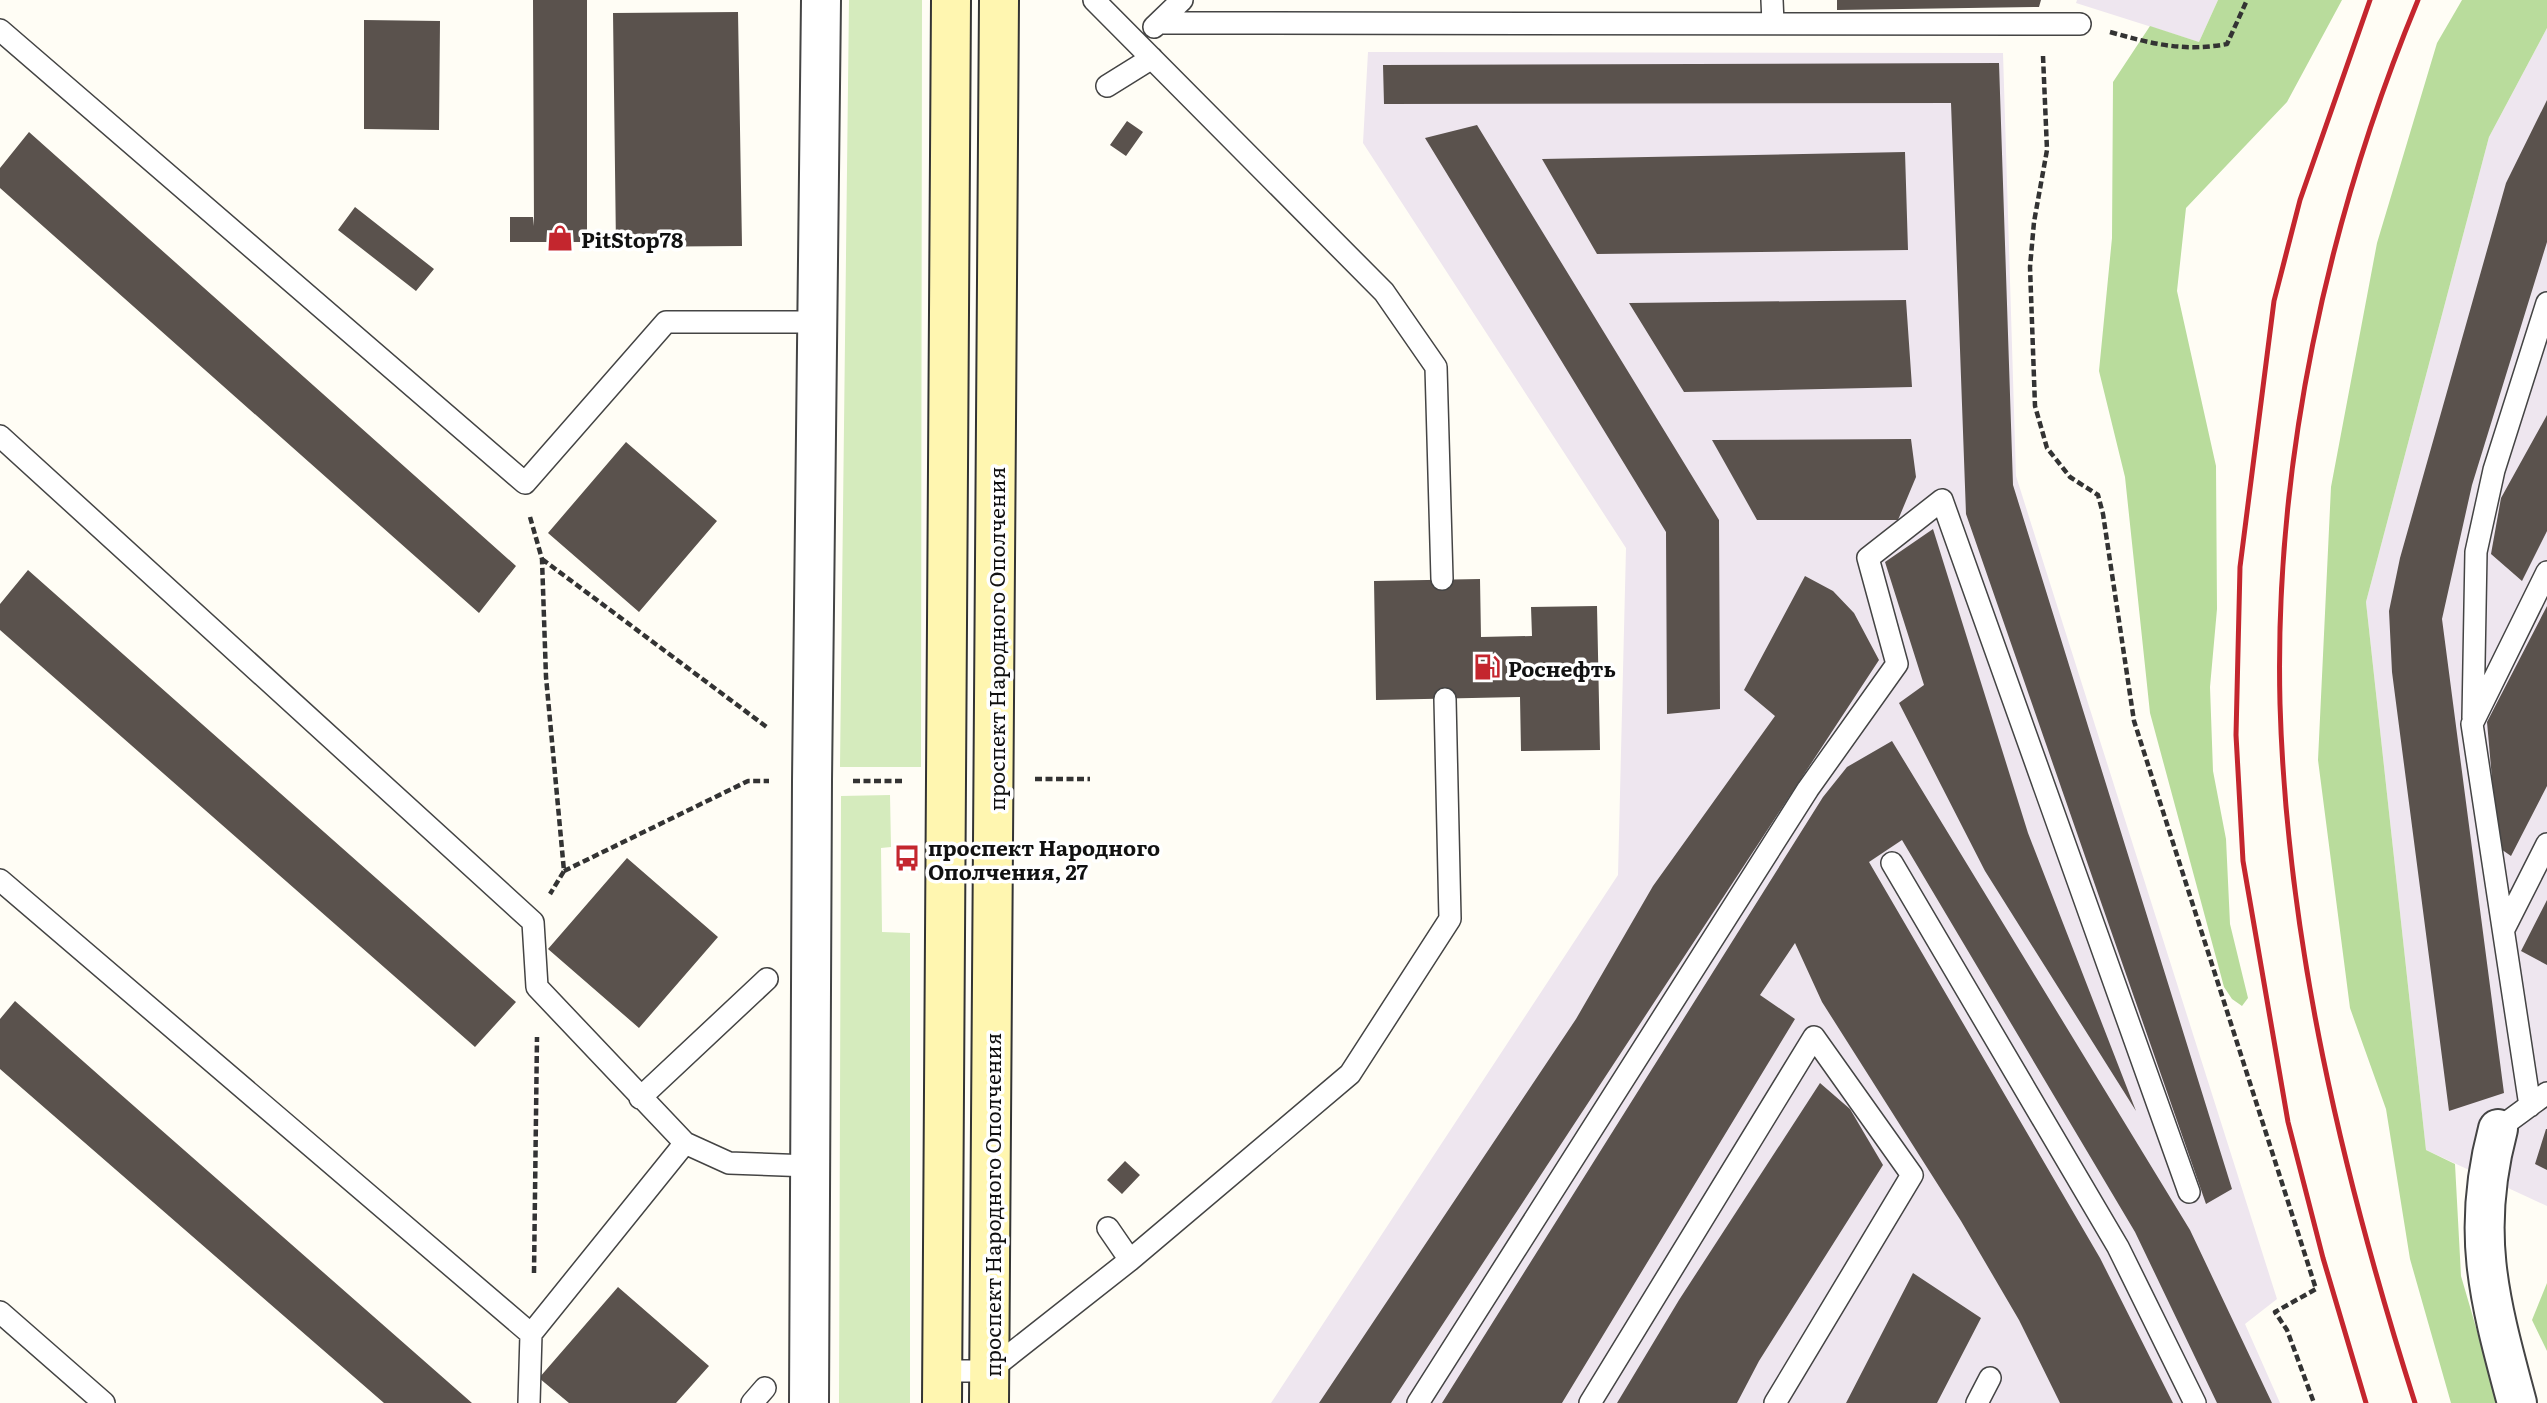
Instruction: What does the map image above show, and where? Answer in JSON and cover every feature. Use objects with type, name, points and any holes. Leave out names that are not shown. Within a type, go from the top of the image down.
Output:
[{"type":"main road","points":[[942,1387],[951,0]]},
{"type":"main road","name":"проспект Народного Ополчения","points":[[989,1387],[999,0]]},
{"type":"street","points":[[809,1403],[816,322],[821,0]]},
{"type":"street","points":[[2498,1129],[2487,1170],[2483,1236],[2489,1300],[2517,1403]]},
{"type":"lane","points":[[1094,0],[1384,292],[1436,367],[1442,579]]},
{"type":"lane","points":[[1136,42],[1182,0]]},
{"type":"lane","points":[[1772,0],[1773,23]]},
{"type":"lane","points":[[1159,23],[2080,24]]},
{"type":"lane","points":[[0,30],[525,483],[666,322],[816,322]]},
{"type":"lane","points":[[1107,86],[1152,58]]},
{"type":"lane","points":[[2498,1129],[2539,1099],[2504,929],[2472,724],[2476,552],[2494,470],[2547,303]]},
{"type":"lane","points":[[0,436],[533,922],[537,987],[685,1143],[729,1163],[810,1166]]},
{"type":"lane","points":[[1418,1403],[1808,789],[1897,664],[1868,558],[1942,500],[2189,1192]]},
{"type":"lane","points":[[2472,724],[2547,572]]},
{"type":"lane","points":[[942,1387],[989,1387],[1130,1260],[1350,1074],[1450,919],[1445,699]]},
{"type":"lane","points":[[2504,929],[2547,844]]},
{"type":"lane","points":[[1892,863],[2118,1247],[2195,1403]]},
{"type":"lane","points":[[0,880],[531,1334]]},
{"type":"lane","points":[[640,1098],[767,979]]},
{"type":"lane","points":[[1590,1403],[1814,1037],[1912,1175],[1775,1403]]},
{"type":"lane","points":[[529,1403],[531,1334],[685,1143]]},
{"type":"lane","points":[[1108,1228],[1130,1260]]},
{"type":"lane","points":[[0,1312],[104,1403]]},
{"type":"lane","points":[[1977,1403],[1990,1378]]},
{"type":"path","points":[[2080,24],[2157,44],[2196,50],[2227,44],[2247,0]]},
{"type":"path","points":[[2041,24],[2047,150],[2034,222],[2031,267],[2035,406],[2048,448],[2070,477],[2098,495],[2104,514],[2134,721],[2316,1289],[2275,1311],[2287,1330],[2314,1403]]},
{"type":"path","points":[[525,483],[542,558],[546,677],[564,870]]},
{"type":"path","points":[[542,558],[768,728]]},
{"type":"path","points":[[1026,779],[1090,779]]},
{"type":"path","points":[[843,781],[909,780]]},
{"type":"path","points":[[533,922],[564,870],[748,781],[767,781]]},
{"type":"path","points":[[531,1334],[537,987]]},
{"type":"shaded area","points":[[2077,0],[2218,0],[2199,42],[2076,3]]},
{"type":"shaded area","points":[[2547,28],[2547,1206],[2426,1150],[2366,602],[2489,137]]},
{"type":"shaded area","points":[[1368,52],[2003,53],[2016,476],[2277,1299],[2245,1324],[2280,1403],[1271,1403],[1618,875],[1626,548],[1363,143]]},
{"type":"green space","points":[[849,0],[922,0],[921,767],[840,767]]},
{"type":"green space","points":[[2218,0],[2342,0],[2287,102],[2186,208],[2177,291],[2216,466],[2217,609],[2210,687],[2213,771],[2226,839],[2230,924],[2248,998],[2242,1006],[2232,999],[2224,987],[2150,713],[2125,477],[2099,371],[2112,238],[2113,82],[2150,26],[2199,42]]},
{"type":"green space","points":[[2462,0],[2547,0],[2547,28],[2489,137],[2366,602],[2426,1150],[2455,1164],[2461,1276],[2498,1403],[2451,1403],[2410,1259],[2386,1109],[2350,1008],[2318,760],[2331,487],[2377,243],[2437,43]]},
{"type":"green space","points":[[890,795],[891,847],[881,848],[882,932],[910,933],[910,1403],[839,1403],[841,796]]},
{"type":"green space","points":[[2547,1283],[2547,1351],[2532,1320]]},
{"type":"building","points":[[533,0],[587,0],[587,242],[510,242],[510,217],[533,217],[534,226]]},
{"type":"building","points":[[1837,0],[2041,0],[2039,7],[1837,10]]},
{"type":"building","points":[[738,12],[742,246],[616,247],[613,13]]},
{"type":"building","points":[[364,20],[440,21],[439,130],[364,129]]},
{"type":"building","points":[[1999,63],[2013,485],[2232,1189],[2206,1204],[1966,514],[1951,103],[1384,104],[1383,65]]},
{"type":"building","points":[[2547,100],[2547,242],[2472,485],[2442,619],[2504,1093],[2449,1111],[2392,672],[2389,611],[2400,558],[2506,183]]},
{"type":"building","points":[[1127,121],[1143,132],[1126,156],[1110,145]]},
{"type":"building","points":[[1477,125],[1719,520],[1720,709],[1667,714],[1666,532],[1425,138]]},
{"type":"building","points":[[29,132],[516,566],[479,613],[0,188],[0,168]]},
{"type":"building","points":[[1905,152],[1908,250],[1597,254],[1542,159]]},
{"type":"building","points":[[355,207],[434,269],[416,291],[338,230]]},
{"type":"building","points":[[1906,300],[1912,387],[1684,392],[1629,303]]},
{"type":"building","points":[[2547,415],[2547,531],[2522,581],[2491,554],[2501,498]]},
{"type":"building","points":[[1911,439],[1916,477],[1898,520],[1757,520],[1712,440]]},
{"type":"building","points":[[626,442],[717,521],[639,612],[548,533]]},
{"type":"building","points":[[1933,529],[2028,833],[2136,1111],[1985,871],[1899,703],[1924,685],[1885,562]]},
{"type":"building","points":[[28,570],[516,1002],[475,1047],[0,630],[0,604]]},
{"type":"building","points":[[1805,576],[1833,591],[1854,613],[1879,660],[1391,1403],[1319,1403],[1576,1019],[1653,886],[1775,716],[1744,690]]},
{"type":"building","name":"Роснефть","points":[[1480,579],[1481,637],[1532,636],[1531,607],[1597,606],[1600,750],[1521,751],[1520,697],[1376,700],[1374,581]]},
{"type":"building","points":[[2547,606],[2547,786],[2511,856],[2498,847],[2487,722]]},
{"type":"building","points":[[1892,741],[2190,1230],[2272,1403],[2217,1403],[2135,1232],[1902,840],[1869,862],[2100,1258],[2173,1403],[2060,1403],[2019,1320],[1961,1221],[1822,1002],[1795,943],[1760,995],[1795,1019],[1562,1403],[1442,1403],[1823,797],[1847,767]]},
{"type":"building","points":[[627,858],[718,937],[639,1028],[548,949]]},
{"type":"building","points":[[2547,900],[2547,965],[2521,951]]},
{"type":"building","points":[[15,1001],[472,1403],[384,1403],[0,1069],[0,1019]]},
{"type":"building","points":[[1820,1083],[1850,1109],[1883,1165],[1759,1361],[1737,1403],[1617,1403],[1679,1300]]},
{"type":"building","points":[[2547,1129],[2547,1170],[2535,1164]]},
{"type":"building","points":[[1125,1161],[1140,1175],[1122,1194],[1107,1180]]},
{"type":"building","points":[[1913,1273],[1981,1318],[1937,1403],[1846,1403]]},
{"type":"building","points":[[618,1287],[709,1366],[676,1403],[569,1403],[539,1378]]},
{"type":"railway","points":[[2366,1403],[2323,1258],[2288,1122],[2243,861],[2236,735],[2240,567],[2274,301],[2300,200],[2370,0]]},
{"type":"railway","points":[[2415,1403],[2342,1145],[2307,970],[2285,793],[2280,704],[2280,614],[2286,524],[2297,434],[2333,256],[2357,169],[2418,0]]},
{"type":"place","name":"PitStop78","points":[[560,238]]},
{"type":"place","name":"Роснефть","points":[[1487,667]]},
{"type":"place","name":"проспект Народного Ополчения, 27","points":[[907,858]]}]
